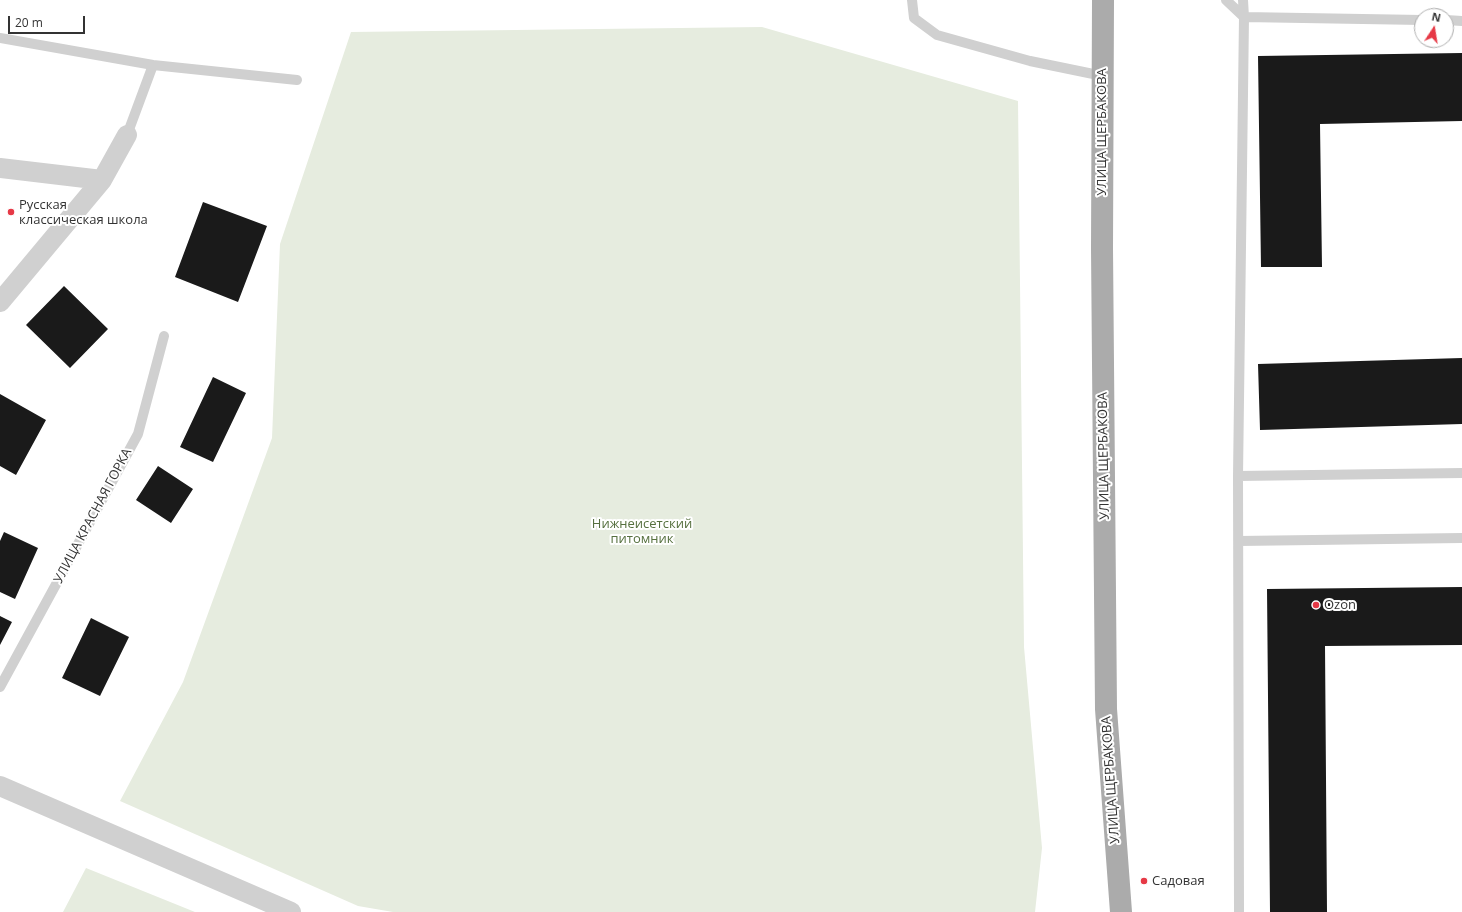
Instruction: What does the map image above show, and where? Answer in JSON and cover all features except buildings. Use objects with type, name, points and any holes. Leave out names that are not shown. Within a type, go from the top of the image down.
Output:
[{"type":"main road","name":"УЛИЦА ЩЕРБАКОВА","points":[[1102,0],[1102,248],[1106,709],[1121,912]]},
{"type":"street","points":[[0,302],[102,180],[127,135]]},
{"type":"street","points":[[0,168],[102,180]]},
{"type":"street","points":[[0,786],[291,912]]},
{"type":"lane","points":[[912,0],[914,18],[937,35],[1030,61],[1103,76]]},
{"type":"lane","points":[[1226,0],[1244,17],[1414,20]]},
{"type":"lane","points":[[1239,912],[1238,476],[1243,0]]},
{"type":"lane","points":[[0,38],[153,65],[297,80]]},
{"type":"lane","points":[[127,135],[153,65]]},
{"type":"lane","name":"УЛИЦА КРАСНАЯ ГОРКА","points":[[0,688],[138,434],[164,336]]},
{"type":"lane","points":[[1238,476],[1462,473]]},
{"type":"lane","points":[[1239,541],[1462,538]]},
{"type":"green space","name":"Нижнеисетский питомник","points":[[762,27],[1018,101],[1024,647],[1042,848],[1035,912],[393,912],[358,906],[120,801],[183,682],[272,438],[280,244],[351,32]]},
{"type":"green space","points":[[86,868],[195,912],[63,912]]},
{"type":"place","name":"Русская классическая школа","points":[[11,212]]},
{"type":"place","name":"Ozon","points":[[1316,605]]},
{"type":"place","name":"Садовая","points":[[1144,881]]}]
